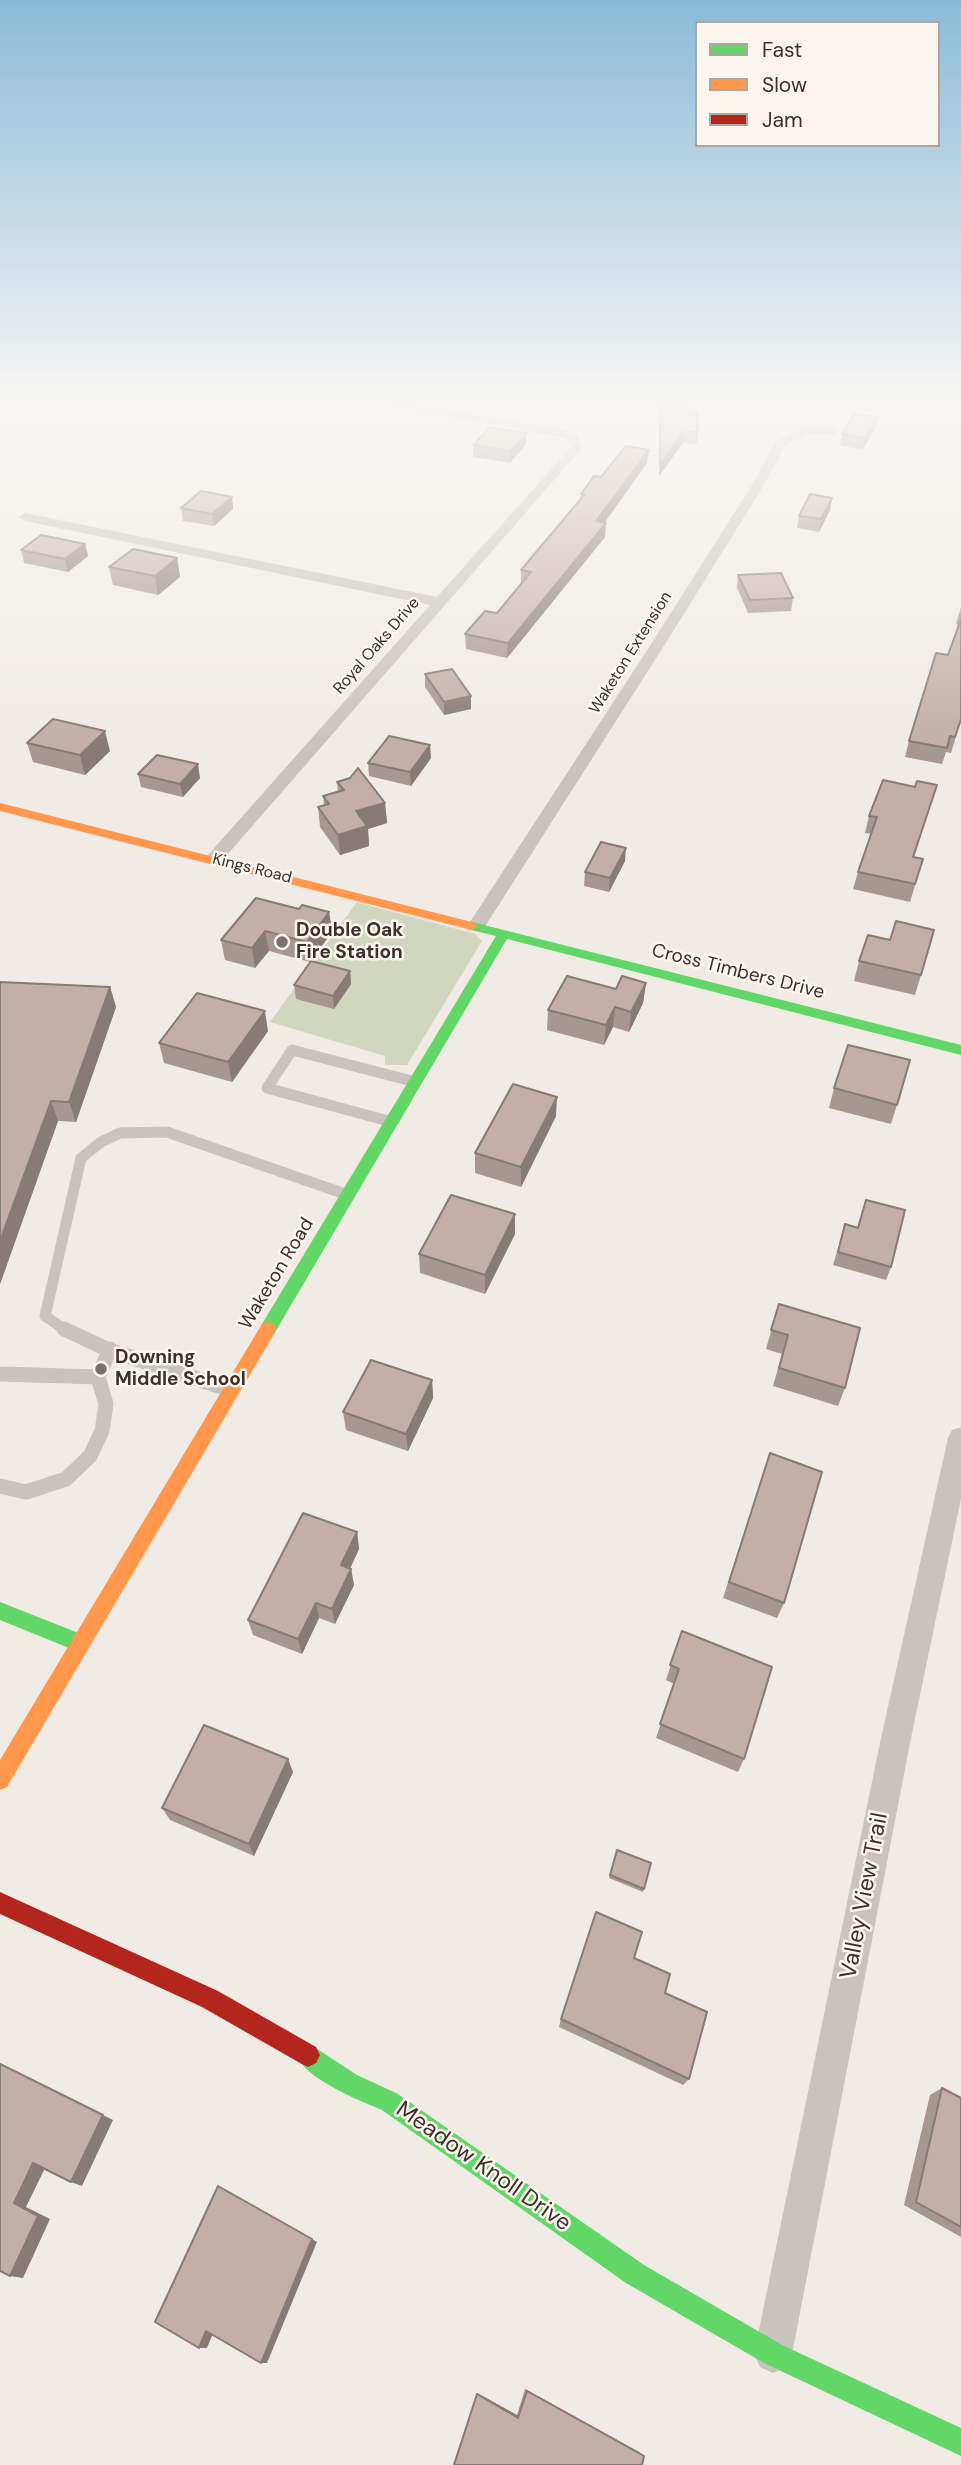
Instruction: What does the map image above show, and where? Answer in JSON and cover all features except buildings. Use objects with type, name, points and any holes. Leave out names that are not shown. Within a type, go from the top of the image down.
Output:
[{"type":"street","name":"Royal Oaks Drive","points":[[214,859],[517,514]]},
{"type":"street","name":"Waketon Extension","points":[[477,925],[740,514]]},
{"type":"street","points":[[25,517],[438,602]]},
{"type":"street","name":"Kings Road","points":[[0,807],[477,925],[504,934]]},
{"type":"street","name":"Cross Timbers Drive","points":[[504,934],[961,1050]]},
{"type":"street","name":"Waketon Road","points":[[0,1780],[15,1742],[79,1643],[504,934]]},
{"type":"street","name":"Valley View Trail","points":[[773,2354],[896,1738],[955,1498],[961,1438]]},
{"type":"street","points":[[0,1611],[79,1643]]},
{"type":"street","name":"Meadow Knoll Drive","points":[[0,1903],[210,1999],[291,2043],[349,2083],[390,2102],[635,2274],[773,2354],[961,2442]]},
{"type":"lane","points":[[392,1122],[267,1088],[292,1050],[416,1083]]},
{"type":"lane","points":[[231,1390],[62,1330],[45,1316],[81,1158],[98,1142],[119,1132],[141,1129],[167,1132],[349,1195]]},
{"type":"lane","points":[[0,1486],[26,1492],[66,1479],[90,1456],[102,1431],[106,1404],[98,1377],[110,1349]]},
{"type":"lane","points":[[0,1374],[98,1377]]},
{"type":"green space","points":[[357,902],[475,934],[482,941],[407,1065],[385,1065],[385,1056],[270,1022]]},
{"type":"traffic: fast","points":[[472,926],[961,1050]]},
{"type":"traffic: fast","points":[[268,1329],[504,934]]},
{"type":"traffic: fast","points":[[0,1611],[79,1643]]},
{"type":"traffic: fast","points":[[308,2055],[349,2083],[390,2102],[635,2274],[773,2354],[961,2442]]},
{"type":"traffic: slow","points":[[0,807],[472,926]]},
{"type":"traffic: slow","points":[[0,1780],[268,1329]]},
{"type":"traffic: jam","points":[[0,1903],[210,1999],[308,2055]]},
{"type":"place","name":"Double Oak Fire Station","points":[[282,942]]},
{"type":"place","name":"Downing Middle School","points":[[101,1369]]}]
